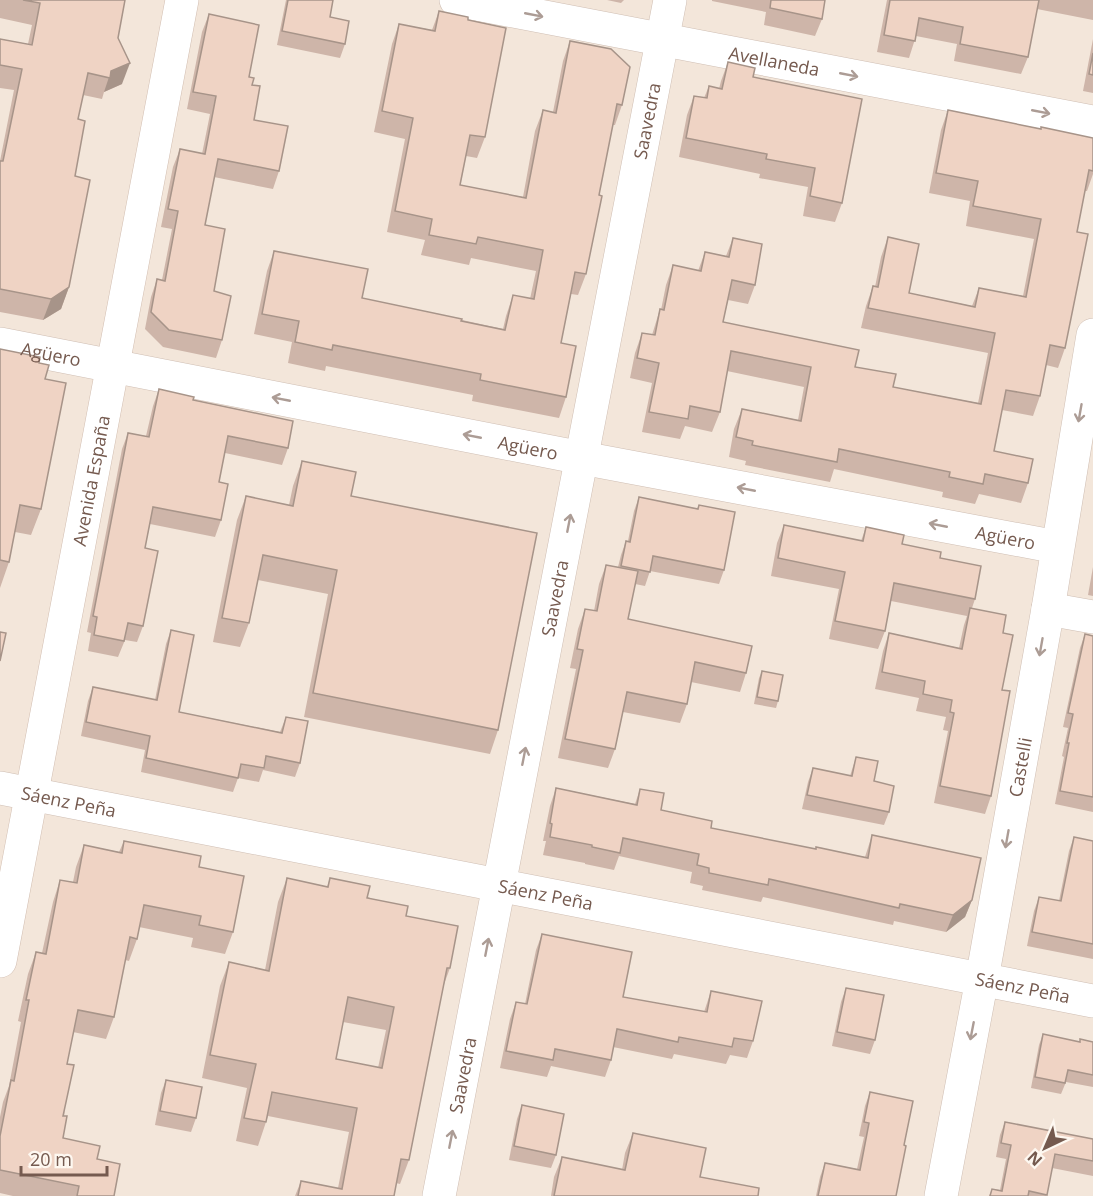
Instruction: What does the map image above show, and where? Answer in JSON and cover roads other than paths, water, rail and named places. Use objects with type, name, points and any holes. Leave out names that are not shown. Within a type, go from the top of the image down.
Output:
[{"type":"street","name":"Avenida España","points":[[0,961],[182,0]]},
{"type":"street","name":"Avellaneda","points":[[456,0],[1093,122]]},
{"type":"street","name":"Saavedra","points":[[440,1196],[670,0]]},
{"type":"street","name":"Castelli","points":[[941,1196],[1048,609],[1093,335]]},
{"type":"street","name":"Agüero","points":[[0,344],[582,458],[1057,547]]},
{"type":"street","points":[[1048,609],[1093,617]]},
{"type":"street","name":"Sáenz Peña","points":[[0,788],[1093,1001]]}]
